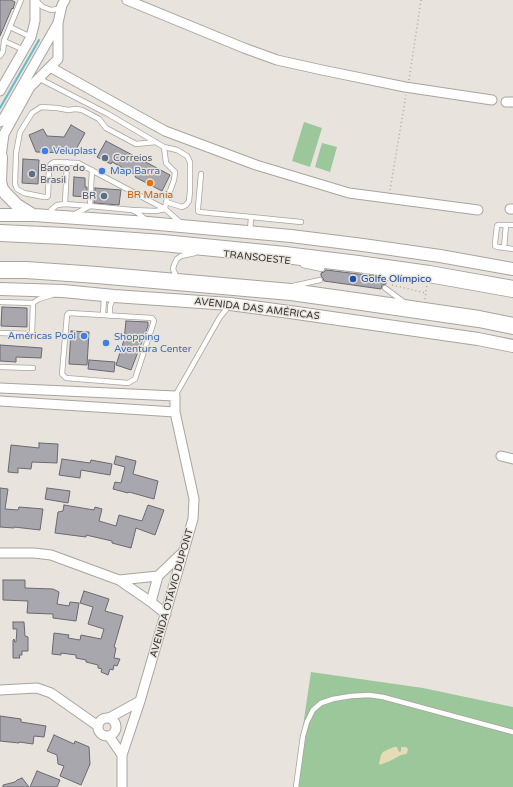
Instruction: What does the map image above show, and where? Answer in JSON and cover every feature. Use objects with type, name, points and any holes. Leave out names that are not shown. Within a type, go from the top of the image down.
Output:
[{"type":"highway","points":[[0,233],[163,243],[277,254],[429,274],[513,289]]},
{"type":"highway","name":"AVENIDA DAS AMÉRICAS","points":[[0,270],[26,270],[97,275],[291,292],[479,319],[513,326]]},
{"type":"main road","points":[[0,158],[0,182],[2,189],[17,205],[34,215]]},
{"type":"main road","points":[[0,215],[34,215],[250,232],[363,245],[440,256],[513,269]]},
{"type":"main road","name":"AVENIDA DAS AMÉRICAS","points":[[0,289],[230,304],[478,339],[513,346]]},
{"type":"street","points":[[0,91],[31,36],[35,20],[35,0]]},
{"type":"street","points":[[127,0],[277,60],[408,88],[492,100]]},
{"type":"street","points":[[0,122],[2,121],[58,23],[64,3]]},
{"type":"street","points":[[0,158],[1,138],[30,87],[58,59],[58,23]]},
{"type":"street","points":[[50,67],[165,130],[256,165],[349,193],[478,210]]},
{"type":"street","points":[[0,388],[175,396]]},
{"type":"street","name":"AVENIDA OTÁVIO DUPONT","points":[[122,786],[122,755],[140,701],[193,519],[194,499],[175,412],[175,396]]},
{"type":"street","points":[[0,401],[175,412]]},
{"type":"street","points":[[502,456],[513,458]]},
{"type":"street","points":[[151,602],[158,576],[184,550]]},
{"type":"street","points":[[0,553],[34,553],[51,555],[118,580],[166,614]]},
{"type":"street","points":[[118,580],[158,576]]},
{"type":"street","points":[[0,690],[37,688],[51,693],[98,726],[101,734],[106,736],[114,733],[116,727],[114,721],[109,718]]},
{"type":"street","points":[[98,726],[103,719],[109,718],[140,701]]},
{"type":"street","points":[[109,736],[122,755]]},
{"type":"lane","points":[[0,56],[3,52],[4,41],[21,0]]},
{"type":"lane","points":[[35,0],[43,7],[51,10],[56,9],[64,3]]},
{"type":"lane","points":[[10,27],[31,36]]},
{"type":"lane","points":[[4,41],[24,50]]},
{"type":"lane","points":[[38,78],[108,114],[164,147],[177,150],[187,156],[190,162],[189,201],[182,207],[166,202]]},
{"type":"lane","points":[[156,142],[136,144],[106,128],[99,119],[82,110],[41,107],[32,114],[20,132],[16,153],[15,184],[17,189],[24,193],[47,197],[51,164],[54,162],[78,163],[165,209],[186,226]]},
{"type":"lane","points":[[164,147],[166,163],[175,172],[165,209]]},
{"type":"lane","points":[[65,204],[67,162]]},
{"type":"lane","points":[[50,167],[67,168]]},
{"type":"lane","points":[[90,206],[92,170]]},
{"type":"lane","points":[[201,174],[198,208],[199,212],[301,222]]},
{"type":"lane","points":[[51,210],[57,206],[65,204],[132,210],[156,211],[165,209]]},
{"type":"lane","points":[[70,218],[90,206]]},
{"type":"lane","points":[[132,210],[138,213],[148,223]]},
{"type":"lane","points":[[250,232],[251,217]]},
{"type":"lane","points":[[513,225],[498,225],[495,243],[495,246],[513,249]]},
{"type":"lane","points":[[504,248],[506,225]]},
{"type":"lane","points":[[0,238],[50,241]]},
{"type":"lane","name":"TRANSOESTE","points":[[181,250],[257,258]]},
{"type":"lane","points":[[176,276],[174,265],[177,259],[186,254],[201,252]]},
{"type":"lane","name":"TRANSOESTE","points":[[322,269],[295,262],[327,266]]},
{"type":"lane","points":[[0,266],[184,277]]},
{"type":"lane","points":[[381,273],[414,277],[513,294]]},
{"type":"lane","points":[[386,278],[414,277]]},
{"type":"lane","points":[[290,287],[320,280]]},
{"type":"lane","points":[[252,283],[389,301]]},
{"type":"lane","points":[[385,288],[405,303]]},
{"type":"lane","points":[[0,302],[33,304],[39,300],[63,292]]},
{"type":"lane","points":[[103,315],[109,296]]},
{"type":"lane","points":[[109,296],[110,316]]},
{"type":"lane","points":[[397,302],[411,304]]},
{"type":"lane","points":[[0,333],[32,334],[33,304]]},
{"type":"lane","points":[[175,396],[220,317],[230,304]]},
{"type":"lane","points":[[424,304],[513,321]]},
{"type":"lane","points":[[69,313],[110,316],[152,318],[154,321],[135,379],[128,383],[66,378],[62,374],[67,315],[69,313]]},
{"type":"lane","points":[[0,366],[34,368]]},
{"type":"lane","points":[[296,787],[303,736],[307,722],[313,710],[321,703],[333,699],[369,695],[383,697],[513,732]]},
{"type":"path","points":[[388,198],[408,88],[421,0]]},
{"type":"path","points":[[424,304],[427,283]]},
{"type":"path","points":[[392,285],[426,293]]},
{"type":"green space","points":[[304,122],[322,128],[310,167],[292,161]]},
{"type":"green space","points":[[322,143],[337,147],[330,172],[315,167]]},
{"type":"green space","points":[[311,672],[423,688],[513,707],[513,787],[294,787]]},
{"type":"sand","points":[[397,747],[399,752],[401,751],[401,747],[406,747],[408,749],[407,753],[380,765],[379,763],[383,752]]},
{"type":"building","points":[[0,0],[11,0],[15,2],[0,36]]},
{"type":"building","points":[[71,125],[85,133],[74,153],[36,152],[29,135],[43,129],[47,136],[64,137]]},
{"type":"building","points":[[106,141],[170,175],[162,191],[135,177],[136,175],[112,162],[111,164],[97,157]]},
{"type":"building","points":[[23,159],[39,160],[38,184],[22,183]]},
{"type":"building","points":[[74,177],[85,178],[87,197],[73,196]]},
{"type":"building","points":[[95,188],[121,190],[119,205],[94,203]]},
{"type":"building","name":"Golfe Olímpico","points":[[326,270],[382,277],[386,284],[382,285],[381,289],[324,281],[321,273]]},
{"type":"building","points":[[2,307],[27,308],[27,327],[1,326]]},
{"type":"building","points":[[126,321],[148,322],[148,326],[131,370],[116,365],[124,340]]},
{"type":"building","points":[[71,331],[89,332],[87,365],[69,364]]},
{"type":"building","points":[[0,345],[42,348],[41,358],[16,357],[16,362],[0,361]]},
{"type":"building","points":[[89,360],[115,362],[114,372],[88,369]]},
{"type":"building","points":[[39,443],[58,444],[57,463],[32,462],[31,469],[18,468],[18,473],[8,472],[11,445],[39,448]]},
{"type":"building","points":[[116,456],[136,461],[133,474],[158,481],[154,499],[113,489],[115,482],[121,483],[125,467],[114,464]]},
{"type":"building","points":[[62,459],[90,463],[91,460],[112,464],[110,475],[81,470],[80,478],[59,475]]},
{"type":"building","points":[[0,488],[8,489],[5,509],[18,510],[19,507],[43,509],[40,530],[0,527]]},
{"type":"building","points":[[47,488],[70,491],[68,503],[45,499]]},
{"type":"building","points":[[64,505],[94,510],[95,507],[102,509],[99,521],[116,526],[119,515],[142,521],[148,505],[164,510],[155,535],[136,528],[131,548],[112,543],[112,541],[86,535],[86,537],[55,533],[58,512],[63,511]]},
{"type":"building","points":[[3,580],[25,580],[25,588],[53,589],[59,592],[57,604],[69,606],[70,602],[79,603],[76,621],[53,618],[53,614],[27,613],[28,601],[3,600]]},
{"type":"building","points":[[84,591],[109,599],[105,611],[123,616],[114,647],[116,648],[114,658],[120,659],[117,666],[114,665],[113,670],[110,669],[108,675],[101,672],[102,669],[98,668],[98,665],[76,658],[76,655],[61,653],[61,655],[52,654],[54,633],[69,635],[68,638],[80,640],[81,635],[101,639],[104,629],[88,624],[93,607],[80,603]]},
{"type":"building","points":[[13,622],[24,622],[25,636],[28,637],[28,651],[22,651],[22,655],[19,655],[20,658],[13,658],[13,640],[14,639],[16,642],[17,629],[13,629]]},
{"type":"building","points":[[0,716],[21,719],[21,722],[46,726],[44,737],[34,736],[33,744],[0,741]]},
{"type":"building","points":[[54,735],[74,744],[75,741],[89,747],[90,764],[81,785],[60,776],[64,766],[58,764],[57,755],[47,751]]},
{"type":"building","points":[[37,771],[60,780],[57,787],[30,787]]},
{"type":"building","points":[[22,778],[29,787],[3,787],[3,785],[15,782]]},
{"type":"waterway","points":[[0,108],[39,40]]},
{"type":"place","name":"Veluplast","points":[[45,151]]},
{"type":"place","name":"Correios","points":[[105,158]]},
{"type":"place","name":"Map Barra","points":[[102,171]]},
{"type":"place","name":"Banco do Brasil","points":[[32,174]]},
{"type":"place","name":"BR Mania","points":[[150,183]]},
{"type":"place","name":"BR","points":[[104,196]]},
{"type":"place","name":"Golfe Olímpico","points":[[353,279]]},
{"type":"place","name":"Américas Pool","points":[[84,336]]},
{"type":"place","name":"Shopping Aventura Center","points":[[106,343]]}]
